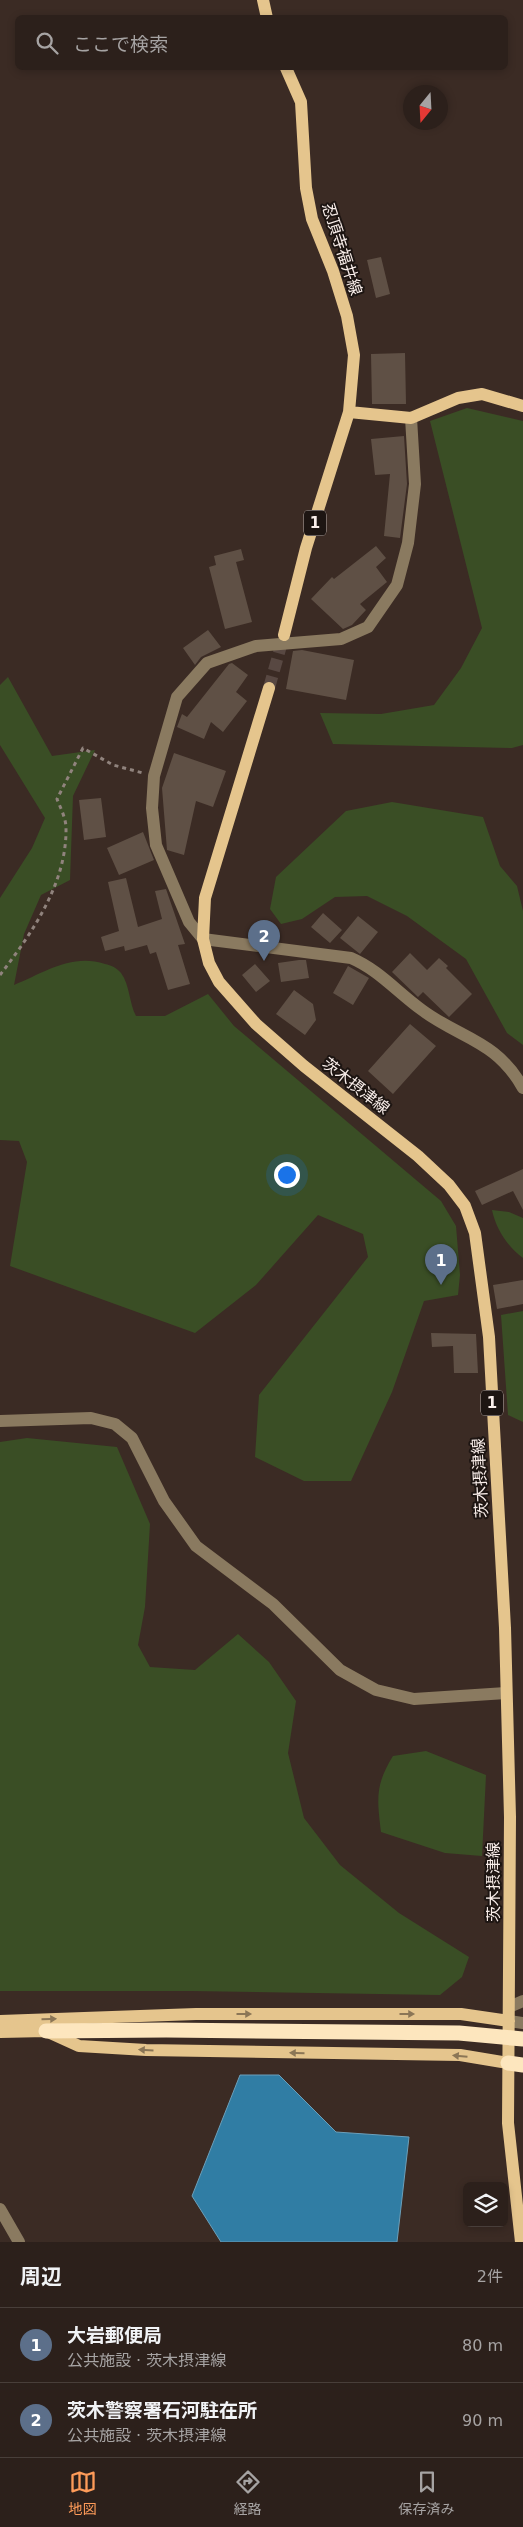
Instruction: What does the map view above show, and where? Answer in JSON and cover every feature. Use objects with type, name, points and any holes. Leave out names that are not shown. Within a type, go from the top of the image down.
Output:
[{"type":"highway","points":[[46,2032],[196,2030],[459,2033],[523,2039]]},
{"type":"main road","points":[[263,0],[266,15]]},
{"type":"main road","name":"忍頂寺福井線","points":[[287,70],[301,102],[306,188],[312,219],[333,271],[347,316],[354,355],[350,412]]},
{"type":"main road","points":[[350,412],[411,418],[458,398],[482,394],[523,406]]},
{"type":"main road","name":"1","points":[[284,634],[306,548],[350,412]]},
{"type":"main road","name":"茨木摂津線","points":[[269,688],[205,898],[203,939],[208,963],[219,982],[256,1024],[304,1066],[418,1156],[449,1185],[465,1206],[475,1233],[489,1337],[505,1628],[510,1817],[509,2021],[516,2064],[508,2123],[521,2242]]},
{"type":"main road","points":[[0,2021],[196,2014],[461,2014],[509,2021]]},
{"type":"main road","points":[[0,2032],[46,2032],[79,2046],[194,2051],[460,2055],[516,2064]]},
{"type":"street","points":[[411,418],[414,484],[408,543],[397,585],[368,627],[341,639],[256,646],[207,663],[177,696],[154,776],[152,808],[156,844],[189,922],[203,939],[351,958],[369,965],[422,1010],[490,1048],[516,1076],[523,1088]]},
{"type":"street","points":[[0,1421],[91,1418],[115,1424],[132,1438],[164,1501],[196,1546],[273,1604],[340,1670],[376,1690],[414,1699],[506,1692]]},
{"type":"street","points":[[509,2007],[523,2002]]},
{"type":"street","points":[[509,2021],[523,2023]]},
{"type":"street","points":[[0,2209],[18,2242]]},
{"type":"path","points":[[0,975],[45,911],[64,855],[66,826],[57,798],[83,748],[113,765],[154,776]]},
{"type":"green space","points":[[467,408],[523,421],[523,745],[512,748],[333,744],[320,713],[381,714],[434,705],[461,668],[482,628],[430,421]]},
{"type":"green space","points":[[8,677],[52,756],[95,750],[73,796],[70,880],[41,895],[24,934],[14,985],[58,966],[81,961],[93,961],[112,966],[121,973],[136,1016],[165,1016],[208,994],[234,1026],[441,1201],[456,1226],[460,1275],[458,1295],[424,1301],[392,1392],[351,1481],[304,1481],[255,1457],[259,1395],[368,1257],[363,1234],[318,1215],[256,1285],[195,1333],[10,1266],[27,1162],[19,1141],[0,1140],[0,898],[32,848],[45,818],[0,745],[0,685]]},
{"type":"green space","points":[[392,802],[483,817],[500,866],[517,886],[523,911],[523,1045],[507,1033],[466,959],[407,916],[367,896],[335,897],[302,919],[281,924],[270,909],[276,877],[346,811]]},
{"type":"green space","points":[[492,1210],[509,1212],[523,1218],[523,1258],[503,1237],[496,1224]]},
{"type":"green space","points":[[523,1311],[523,1422],[508,1415],[501,1315]]},
{"type":"green space","points":[[27,1438],[117,1447],[150,1524],[145,1607],[138,1645],[150,1667],[195,1670],[238,1634],[269,1662],[296,1701],[288,1753],[304,1818],[340,1865],[399,1913],[469,1957],[462,1977],[440,1995],[191,1991],[0,1991],[0,1442]]},
{"type":"green space","points":[[426,1751],[486,1775],[482,1856],[445,1853],[381,1832],[378,1801],[380,1784],[387,1766],[393,1756]]},
{"type":"water","points":[[240,2075],[279,2075],[336,2132],[409,2137],[397,2242],[221,2242],[192,2196]]},
{"type":"building","points":[[381,257],[390,294],[376,298],[367,260]]},
{"type":"building","points":[[405,353],[406,404],[372,404],[371,354]]},
{"type":"building","points":[[404,436],[407,484],[400,538],[384,536],[390,474],[375,475],[371,439]]},
{"type":"building","points":[[376,546],[386,558],[376,567],[387,582],[360,604],[366,610],[352,625],[343,629],[311,599],[332,577],[334,579]]},
{"type":"building","points":[[241,549],[244,560],[236,562],[252,622],[225,629],[209,567],[216,565],[214,556]]},
{"type":"building","points":[[208,630],[221,647],[201,657],[195,665],[183,648]]},
{"type":"building","points":[[302,650],[354,660],[346,700],[286,689],[293,651]]},
{"type":"building","points":[[232,663],[248,675],[236,692],[247,701],[223,732],[211,722],[204,739],[177,727],[182,714],[187,717],[229,664]]},
{"type":"building","points":[[174,753],[226,771],[213,807],[196,801],[184,855],[167,850],[162,788]]},
{"type":"building","points":[[101,798],[106,837],[84,840],[79,800]]},
{"type":"building","points":[[143,832],[154,860],[119,875],[107,848]]},
{"type":"building","points":[[126,878],[138,927],[162,919],[155,891],[166,889],[185,944],[178,945],[190,984],[168,990],[156,952],[150,954],[147,945],[125,951],[124,946],[105,951],[101,937],[119,931],[108,882]]},
{"type":"building","points":[[323,913],[342,930],[330,943],[311,927]]},
{"type":"building","points":[[358,916],[378,932],[360,954],[340,938]]},
{"type":"building","points":[[410,953],[427,970],[439,958],[448,966],[446,968],[472,994],[449,1017],[423,992],[418,997],[392,972]]},
{"type":"building","points":[[306,960],[309,978],[281,982],[278,963]]},
{"type":"building","points":[[255,964],[270,981],[256,992],[242,975]]},
{"type":"building","points":[[348,966],[369,978],[353,1005],[333,993]]},
{"type":"building","points":[[294,990],[313,1004],[316,1020],[305,1035],[276,1014]]},
{"type":"building","points":[[410,1024],[436,1046],[393,1094],[368,1071]]},
{"type":"building","points":[[523,1169],[523,1210],[513,1191],[482,1205],[475,1191]]},
{"type":"building","points":[[523,1280],[523,1304],[497,1309],[493,1285]]},
{"type":"building","points":[[431,1333],[476,1334],[478,1373],[454,1373],[453,1346],[432,1347]]},
{"type":"tunnel","points":[[269,688],[284,635]]},
{"type":"place","name":"茨木警察署石河駐在所","points":[[264,961]]},
{"type":"place","name":"大岩郵便局","points":[[441,1285]]}]
